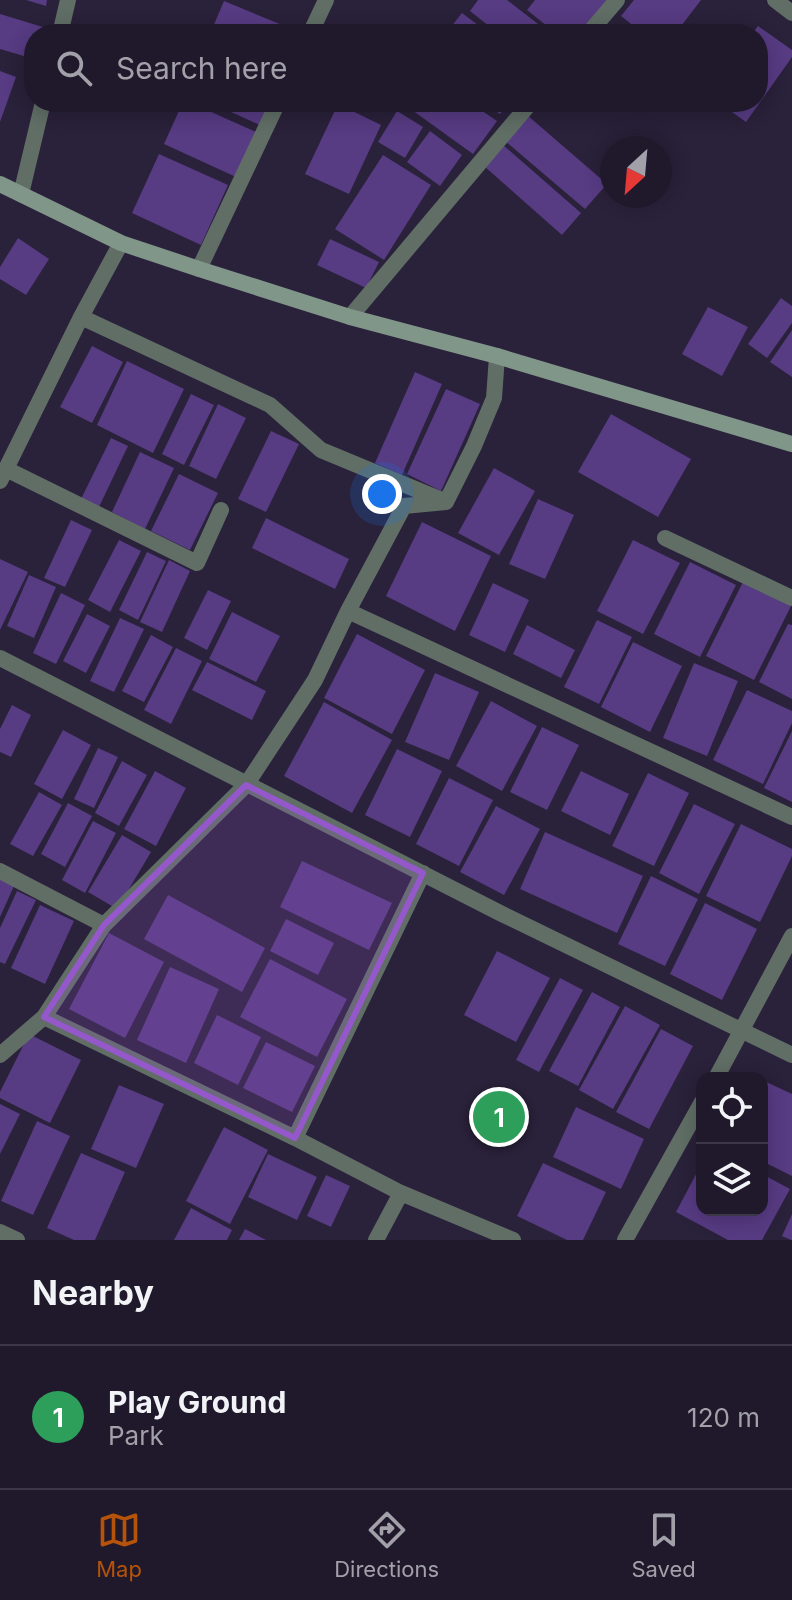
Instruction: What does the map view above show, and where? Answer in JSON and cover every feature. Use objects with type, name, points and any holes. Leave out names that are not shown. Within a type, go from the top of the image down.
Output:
[{"type":"street","points":[[62,24],[68,0]]},
{"type":"street","points":[[315,24],[326,0]]},
{"type":"street","points":[[597,24],[617,0]]},
{"type":"street","points":[[775,0],[792,13]]},
{"type":"street","points":[[21,194],[41,112]]},
{"type":"street","points":[[199,269],[273,112]]},
{"type":"street","points":[[350,317],[523,112]]},
{"type":"street","points":[[0,184],[121,243],[199,269],[350,317],[497,356],[792,444]]},
{"type":"street","points":[[121,243],[3,475],[197,563],[221,510]]},
{"type":"street","points":[[81,317],[270,405],[321,450],[446,502]]},
{"type":"street","points":[[446,502],[494,398],[497,356]]},
{"type":"street","points":[[0,1055],[44,1017],[104,925],[246,785],[315,680],[404,506],[446,502]]},
{"type":"street","points":[[665,538],[792,598]]},
{"type":"street","points":[[348,611],[792,817]]},
{"type":"street","points":[[0,658],[246,785],[792,1055]]},
{"type":"street","points":[[0,871],[104,925]]},
{"type":"street","points":[[295,1138],[423,873]]},
{"type":"street","points":[[719,1072],[792,936]]},
{"type":"street","points":[[44,1017],[295,1138],[401,1193],[513,1240]]},
{"type":"street","points":[[625,1240],[696,1113]]},
{"type":"street","points":[[376,1240],[401,1193]]},
{"type":"street","points":[[0,1232],[17,1240]]},
{"type":"highlighted area","points":[[246,785],[423,873],[295,1138],[44,1017],[104,925]]},
{"type":"building","points":[[26,0],[47,0],[46,6]]},
{"type":"building","points":[[478,0],[507,0],[538,24],[486,24],[470,11]]},
{"type":"building","points":[[535,0],[609,0],[589,24],[544,24],[527,10]]},
{"type":"building","points":[[634,0],[701,0],[683,24],[631,24],[621,16]]},
{"type":"building","points":[[224,1],[280,24],[214,24]]},
{"type":"building","points":[[462,13],[477,24],[453,24]]},
{"type":"building","points":[[0,14],[33,24],[24,24],[24,56],[0,49]]},
{"type":"building","points":[[768,33],[792,50],[792,57],[768,91]]},
{"type":"building","points":[[0,71],[16,77],[0,122]]},
{"type":"building","points":[[178,112],[211,112],[256,132],[236,177],[164,144]]},
{"type":"building","points":[[231,112],[266,112],[260,125]]},
{"type":"building","points":[[334,112],[354,112],[381,125],[349,194],[305,174]]},
{"type":"building","points":[[396,112],[423,127],[405,158],[378,142]]},
{"type":"building","points":[[415,112],[484,112],[497,121],[473,154]]},
{"type":"building","points":[[732,112],[753,112],[746,122]]},
{"type":"building","points":[[527,115],[600,178],[600,192],[585,209],[505,141]]},
{"type":"building","points":[[430,131],[462,155],[440,186],[407,162]]},
{"type":"building","points":[[503,145],[581,213],[562,235],[484,166]]},
{"type":"building","points":[[159,154],[228,185],[201,245],[132,213]]},
{"type":"building","points":[[383,155],[431,185],[384,260],[335,229]]},
{"type":"building","points":[[18,238],[49,259],[26,295],[0,279],[0,267]]},
{"type":"building","points":[[330,239],[379,262],[366,288],[317,265]]},
{"type":"building","points":[[781,298],[792,306],[792,323],[767,358],[748,344]]},
{"type":"building","points":[[708,307],[748,327],[722,376],[682,354]]},
{"type":"building","points":[[792,330],[792,377],[770,362]]},
{"type":"building","points":[[92,346],[123,362],[92,423],[60,407]]},
{"type":"building","points":[[127,361],[184,389],[153,453],[97,425]]},
{"type":"building","points":[[415,372],[442,384],[402,475],[375,463]]},
{"type":"building","points":[[446,389],[480,404],[441,491],[407,474]]},
{"type":"building","points":[[191,394],[214,405],[184,465],[162,454]]},
{"type":"building","points":[[218,404],[246,418],[216,479],[189,466]]},
{"type":"building","points":[[611,414],[691,459],[658,517],[578,472]]},
{"type":"building","points":[[271,431],[299,444],[266,512],[238,499]]},
{"type":"building","points":[[111,438],[128,446],[99,507],[81,499]]},
{"type":"building","points":[[140,452],[174,468],[145,529],[112,512]]},
{"type":"building","points":[[494,468],[535,491],[499,555],[458,533]]},
{"type":"building","points":[[179,474],[218,493],[190,550],[151,531]]},
{"type":"building","points":[[538,499],[574,515],[545,579],[509,564]]},
{"type":"building","points":[[266,518],[349,559],[335,589],[252,548]]},
{"type":"building","points":[[71,520],[92,530],[65,587],[44,578]]},
{"type":"building","points":[[422,522],[491,556],[455,631],[386,596]]},
{"type":"building","points":[[119,540],[141,551],[110,612],[88,600]]},
{"type":"building","points":[[633,540],[680,563],[643,634],[597,611]]},
{"type":"building","points":[[147,552],[166,561],[138,620],[119,610]]},
{"type":"building","points":[[0,559],[28,572],[0,630]]},
{"type":"building","points":[[169,560],[190,571],[162,632],[140,622]]},
{"type":"building","points":[[690,562],[736,585],[700,657],[654,634]]},
{"type":"building","points":[[29,575],[56,587],[34,638],[7,626]]},
{"type":"building","points":[[744,580],[792,604],[754,680],[706,656]]},
{"type":"building","points":[[493,583],[529,600],[505,652],[469,635]]},
{"type":"building","points":[[208,590],[231,601],[207,650],[184,638]]},
{"type":"building","points":[[61,593],[85,605],[56,664],[33,653]]},
{"type":"building","points":[[232,612],[280,636],[256,682],[209,659]]},
{"type":"building","points":[[87,614],[110,626],[86,673],[63,661]]},
{"type":"building","points":[[120,618],[144,629],[114,692],[90,681]]},
{"type":"building","points":[[597,620],[632,637],[599,704],[564,687]]},
{"type":"building","points":[[788,624],[792,625],[792,699],[759,682]]},
{"type":"building","points":[[527,625],[575,650],[561,678],[513,654]]},
{"type":"building","points":[[357,634],[425,670],[392,734],[324,698]]},
{"type":"building","points":[[151,635],[173,647],[144,702],[122,691]]},
{"type":"building","points":[[633,642],[682,666],[650,732],[601,707]]},
{"type":"building","points":[[176,648],[202,661],[171,724],[144,710]]},
{"type":"building","points":[[207,662],[266,691],[252,720],[192,690]]},
{"type":"building","points":[[694,663],[738,681],[707,756],[663,738]]},
{"type":"building","points":[[435,673],[479,692],[449,760],[405,742]]},
{"type":"building","points":[[747,690],[792,711],[792,723],[763,784],[713,760]]},
{"type":"building","points":[[491,701],[537,726],[502,791],[456,766]]},
{"type":"building","points":[[324,702],[392,740],[352,813],[284,776]]},
{"type":"building","points":[[12,705],[31,715],[11,757],[0,752],[0,729]]},
{"type":"building","points":[[542,727],[579,745],[547,810],[510,792]]},
{"type":"building","points":[[63,730],[91,745],[62,799],[34,784]]},
{"type":"building","points":[[792,731],[792,802],[764,788]]},
{"type":"building","points":[[98,748],[118,757],[94,808],[74,799]]},
{"type":"building","points":[[397,749],[442,771],[410,837],[365,815]]},
{"type":"building","points":[[122,761],[147,775],[119,826],[95,813]]},
{"type":"building","points":[[155,771],[186,788],[156,846],[124,829]]},
{"type":"building","points":[[581,771],[629,794],[610,835],[561,811]]},
{"type":"building","points":[[648,773],[689,793],[654,866],[612,846]]},
{"type":"building","points":[[449,778],[493,800],[459,866],[416,844]]},
{"type":"building","points":[[39,792],[62,805],[33,856],[10,844]]},
{"type":"building","points":[[68,803],[92,816],[65,867],[41,854]]},
{"type":"building","points":[[694,804],[735,824],[699,894],[659,873]]},
{"type":"building","points":[[496,806],[540,829],[504,895],[460,872]]},
{"type":"building","points":[[93,821],[116,833],[85,893],[62,880]]},
{"type":"building","points":[[741,824],[792,849],[792,856],[760,922],[706,896]]},
{"type":"building","points":[[545,832],[643,876],[617,933],[520,889]]},
{"type":"building","points":[[122,835],[151,852],[117,909],[88,892]]},
{"type":"building","points":[[302,861],[392,903],[369,950],[280,907]]},
{"type":"building","points":[[651,876],[698,899],[665,966],[618,944]]},
{"type":"building","points":[[0,879],[14,886],[0,917]]},
{"type":"building","points":[[17,891],[36,900],[5,964],[0,962],[0,928]]},
{"type":"building","points":[[168,895],[265,948],[242,992],[144,939]]},
{"type":"building","points":[[705,903],[757,929],[722,1000],[670,974]]},
{"type":"building","points":[[40,905],[74,921],[45,984],[11,968]]},
{"type":"building","points":[[286,919],[334,943],[318,975],[270,951]]},
{"type":"building","points":[[109,933],[164,962],[125,1038],[69,1009]]},
{"type":"building","points":[[497,951],[550,978],[516,1042],[464,1015]]},
{"type":"building","points":[[270,959],[347,999],[317,1057],[240,1017]]},
{"type":"building","points":[[170,967],[219,989],[186,1063],[137,1040]]},
{"type":"building","points":[[560,978],[583,990],[539,1072],[516,1060]]},
{"type":"building","points":[[592,992],[620,1007],[578,1086],[549,1071]]},
{"type":"building","points":[[625,1006],[660,1025],[613,1109],[579,1090]]},
{"type":"building","points":[[217,1015],[261,1037],[238,1085],[194,1063]]},
{"type":"building","points":[[661,1029],[693,1046],[649,1129],[616,1112]]},
{"type":"building","points":[[29,1034],[81,1060],[50,1123],[0,1098],[0,1092]]},
{"type":"building","points":[[266,1042],[315,1066],[292,1112],[243,1088]]},
{"type":"building","points":[[768,1083],[792,1094],[792,1176],[768,1164]]},
{"type":"building","points":[[119,1085],[164,1104],[136,1168],[91,1149]]},
{"type":"building","points":[[0,1104],[20,1114],[0,1154]]},
{"type":"building","points":[[576,1107],[644,1139],[621,1189],[553,1157]]},
{"type":"building","points":[[37,1121],[70,1136],[33,1215],[1,1201]]},
{"type":"building","points":[[224,1127],[268,1150],[230,1224],[186,1201]]},
{"type":"building","points":[[81,1153],[125,1172],[95,1240],[74,1240],[47,1228]]},
{"type":"building","points":[[268,1154],[317,1177],[297,1220],[248,1197]]},
{"type":"building","points":[[543,1163],[606,1192],[583,1240],[567,1240],[517,1216]]},
{"type":"building","points":[[696,1174],[696,1216],[768,1216],[768,1177],[790,1189],[762,1240],[728,1240],[676,1212]]},
{"type":"building","points":[[326,1175],[350,1186],[331,1227],[307,1216]]},
{"type":"building","points":[[191,1208],[232,1230],[227,1240],[174,1240]]},
{"type":"building","points":[[792,1214],[792,1240],[791,1240],[782,1236]]},
{"type":"building","points":[[245,1229],[266,1240],[239,1240]]},
{"type":"place","name":"Play Ground","points":[[499,1117]]}]
